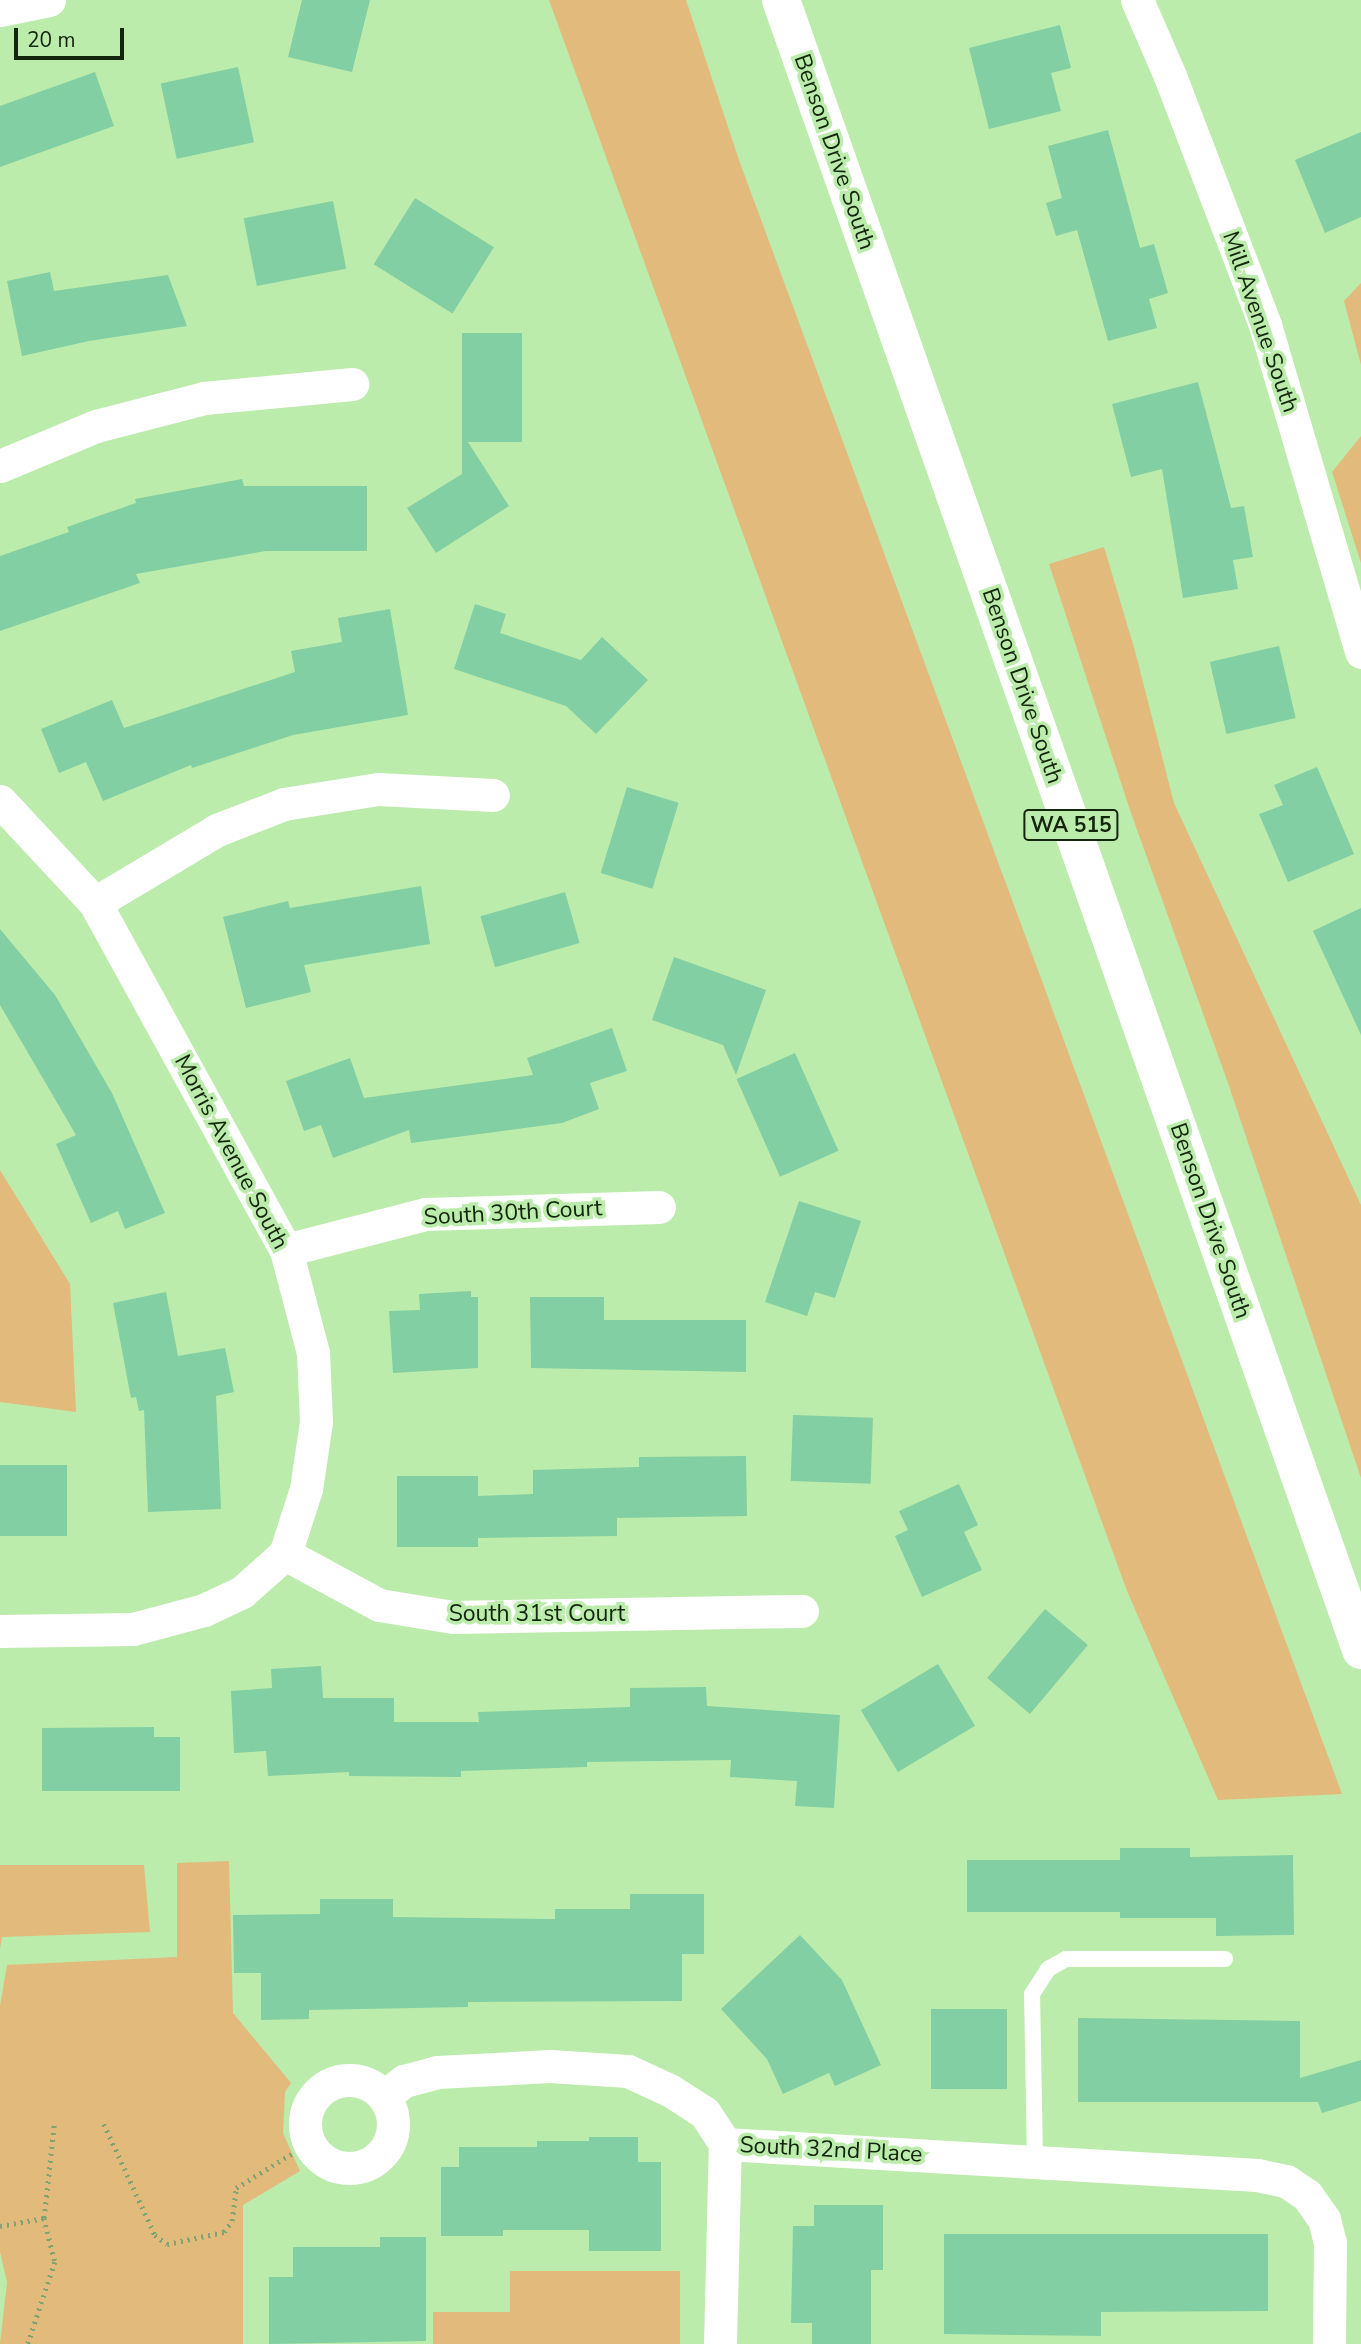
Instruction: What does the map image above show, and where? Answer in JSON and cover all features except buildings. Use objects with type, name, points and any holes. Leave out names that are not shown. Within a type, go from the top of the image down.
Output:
[{"type":"main road","name":"Benson Drive South","points":[[780,0],[1361,1650]]},
{"type":"street","points":[[0,10],[49,0]]},
{"type":"street","name":"Mill Avenue South","points":[[1137,0],[1170,76],[1265,325],[1361,652]]},
{"type":"street","points":[[0,466],[96,426],[204,398],[352,384]]},
{"type":"street","points":[[95,903],[216,830],[284,804],[378,789],[493,795]]},
{"type":"street","name":"Morris Avenue South","points":[[0,801],[95,903],[286,1250],[313,1353],[316,1422],[306,1489],[285,1554]]},
{"type":"street","name":"South 30th Court","points":[[286,1250],[425,1214],[659,1207]]},
{"type":"street","points":[[0,1631],[133,1629],[204,1610],[242,1592],[285,1554]]},
{"type":"street","name":"South 31st Court","points":[[285,1554],[379,1605],[453,1617],[802,1611]]},
{"type":"street","name":"South 32nd Place","points":[[384,2097],[404,2081],[437,2071],[550,2066],[628,2071],[671,2091],[705,2113],[725,2144],[1257,2175],[1286,2181],[1307,2195],[1324,2219],[1330,2243],[1329,2344]]},
{"type":"street","points":[[360,2081],[373,2087],[384,2097],[391,2110],[392,2132],[383,2152],[358,2167],[343,2168],[317,2155],[309,2143],[305,2115],[315,2096],[332,2082],[360,2081]]},
{"type":"street","points":[[720,2344],[725,2144]]},
{"type":"lane","points":[[1035,2162],[1032,1994],[1048,1969],[1066,1959],[1225,1959]]},
{"type":"path","points":[[104,2124],[155,2235],[167,2244],[224,2232],[232,2221],[236,2188],[309,2143]]},
{"type":"path","points":[[28,2344],[55,2262],[44,2218],[54,2125]]},
{"type":"path","points":[[0,2226],[44,2218]]},
{"type":"shaded area","points":[[549,0],[686,0],[739,160],[1342,1794],[1218,1800],[1127,1591]]},
{"type":"shaded area","points":[[1361,283],[1361,365],[1344,301]]},
{"type":"shaded area","points":[[1361,436],[1361,563],[1332,472]]},
{"type":"shaded area","points":[[1104,547],[1135,651],[1174,803],[1361,1205],[1361,1478],[1228,1083],[1131,813],[1049,564]]},
{"type":"shaded area","points":[[0,1170],[70,1284],[76,1412],[0,1402]]},
{"type":"shaded area","points":[[229,1861],[233,2013],[291,2083],[285,2092],[283,2133],[300,2171],[243,2205],[243,2344],[0,2344],[7,2282],[0,2252],[0,2006],[7,1965],[177,1957],[177,1863]]},
{"type":"shaded area","points":[[0,1865],[144,1865],[150,1932],[2,1937],[0,1949]]},
{"type":"shaded area","points":[[510,2271],[680,2271],[680,2344],[433,2344],[433,2312],[510,2312]]}]
